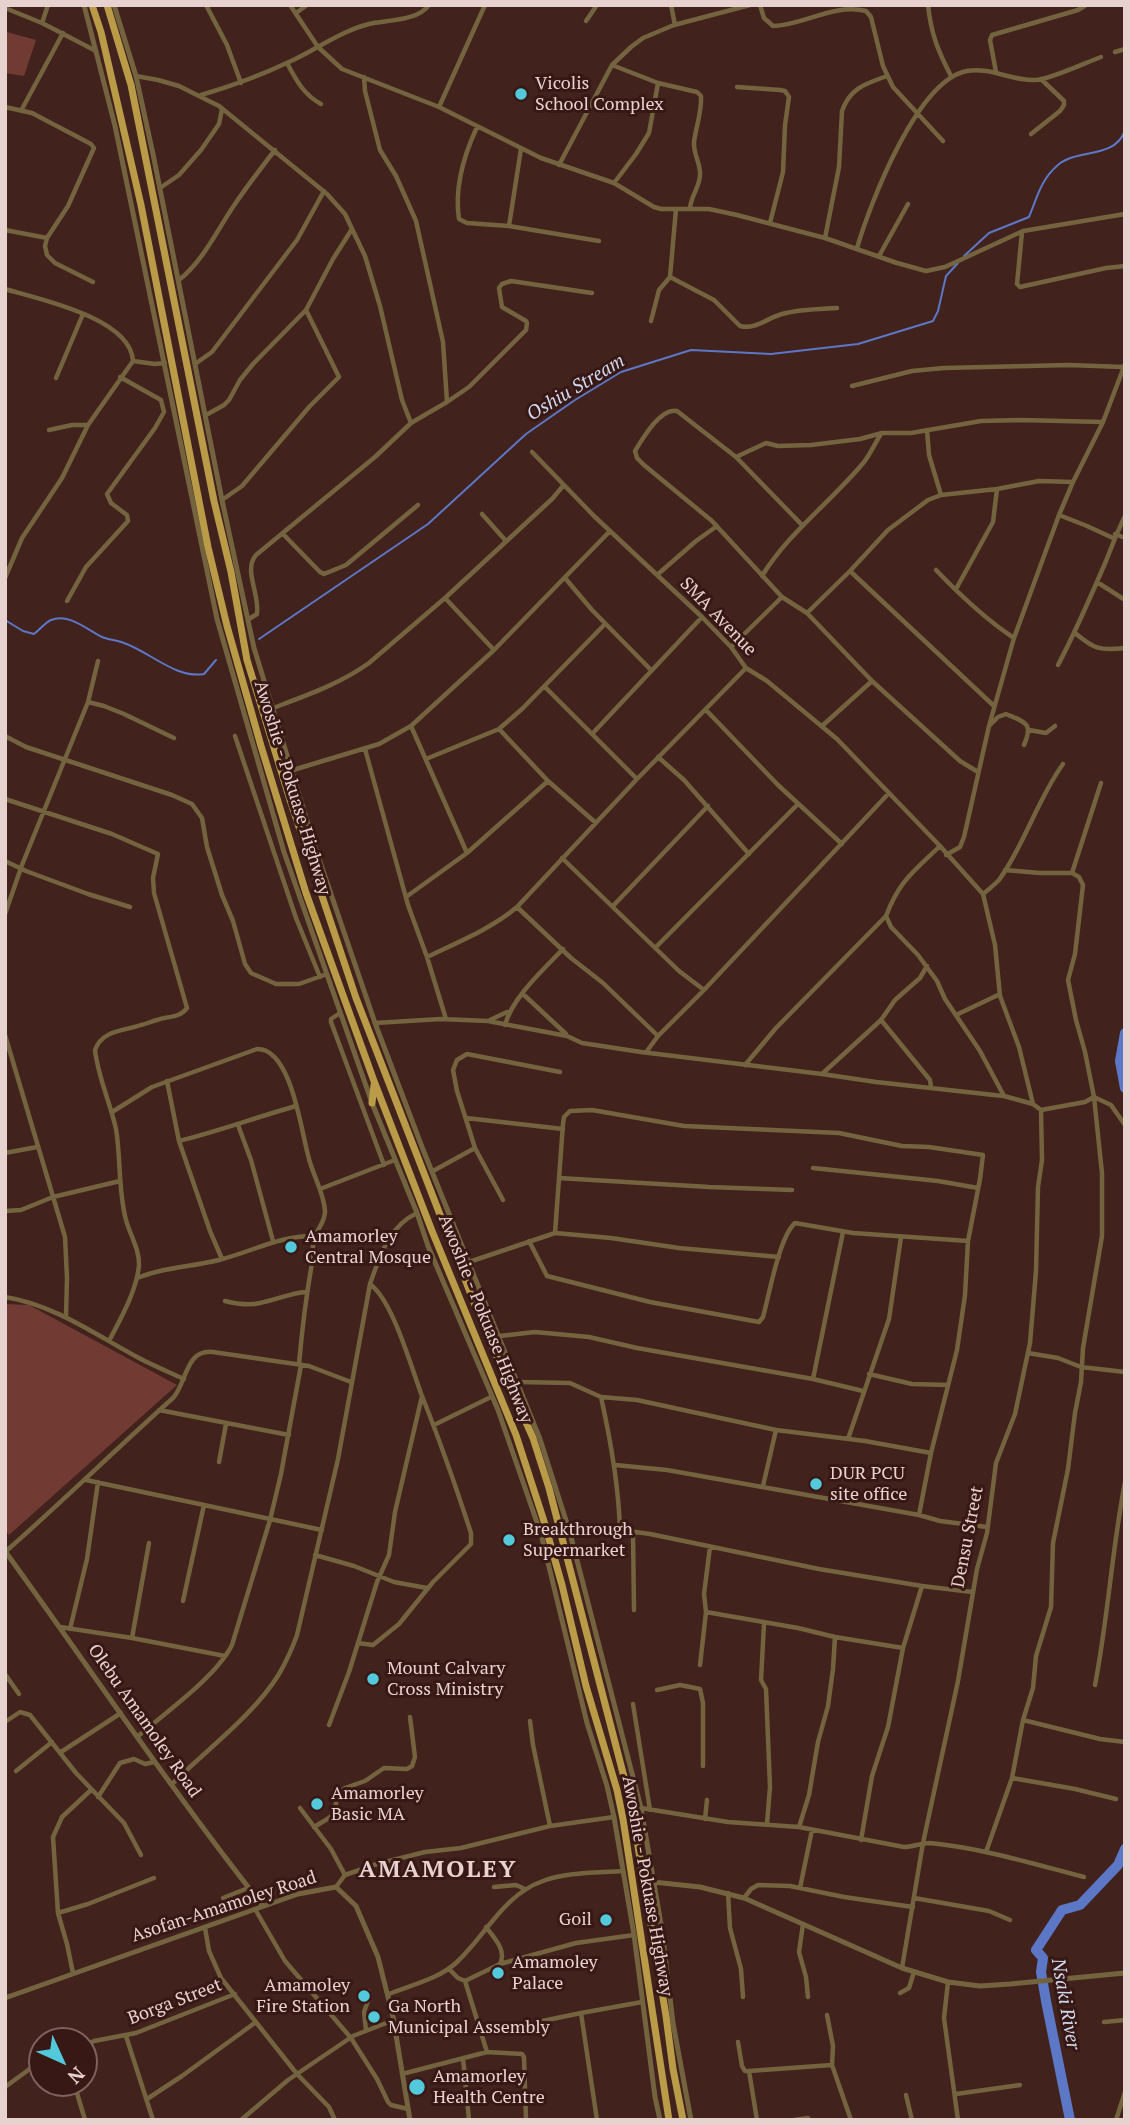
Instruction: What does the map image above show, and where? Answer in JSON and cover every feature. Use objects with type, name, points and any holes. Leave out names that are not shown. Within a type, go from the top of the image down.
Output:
[{"type":"main road","name":"Awoshie - Pokuase Highway","points":[[92,5],[101,32],[141,205],[208,547],[261,746],[315,916],[374,1081],[516,1435],[559,1572],[579,1658],[621,1807],[646,2000],[669,2120]]},
{"type":"main road","name":"Awoshie - Pokuase Highway","points":[[107,5],[149,154],[155,202],[247,660],[356,998],[482,1322],[533,1438],[549,1488],[631,1804],[682,2120]]},
{"type":"main road","points":[[110,104],[120,116]]},
{"type":"main road","points":[[141,205],[149,206],[155,202]]},
{"type":"main road","points":[[315,916],[327,913]]},
{"type":"main road","points":[[372,1103],[374,1081]]},
{"type":"main road","points":[[579,1658],[591,1654]]},
{"type":"main road","points":[[640,1987],[646,2000]]},
{"type":"street","points":[[41,23],[48,5]]},
{"type":"street","points":[[84,5],[110,104],[223,642],[284,852],[372,1103],[428,1246],[498,1410],[541,1534],[587,1723],[614,1818],[640,1987]]},
{"type":"street","points":[[114,5],[136,76],[149,154],[160,188],[254,648],[316,850],[375,1023],[468,1262],[519,1382],[570,1533],[641,1808],[662,1930],[673,2023],[691,2120]]},
{"type":"street","points":[[206,5],[227,45],[241,83]]},
{"type":"street","points":[[290,5],[317,47],[342,69],[439,107],[520,149],[614,183],[654,207],[709,209],[770,223],[926,271],[946,267],[1023,231],[1125,214]]},
{"type":"street","points":[[296,13],[307,5]]},
{"type":"street","points":[[200,96],[241,83],[367,25],[421,13],[429,5]]},
{"type":"street","points":[[439,107],[485,5]]},
{"type":"street","points":[[586,21],[597,5]]},
{"type":"street","points":[[671,5],[675,25]]},
{"type":"street","points":[[559,165],[612,65],[643,38],[675,25],[750,5]]},
{"type":"street","points":[[760,5],[764,18],[773,26],[790,24],[835,10],[866,11],[871,17],[887,76],[943,141]]},
{"type":"street","points":[[928,5],[934,41],[951,76]]},
{"type":"street","points":[[996,72],[990,40],[992,35],[1078,10],[1086,5]]},
{"type":"street","points":[[5,8],[97,51]]},
{"type":"street","points":[[22,109],[63,33]]},
{"type":"street","points":[[1115,52],[1125,49]]},
{"type":"street","points":[[857,248],[899,142],[919,113],[951,76],[968,71],[1041,79],[1101,57]]},
{"type":"street","points":[[287,63],[305,92],[321,104]]},
{"type":"street","points":[[612,65],[657,83],[696,92],[701,96],[702,104],[694,143],[700,177],[690,208]]},
{"type":"street","points":[[136,76],[158,80],[200,96],[222,108],[324,191],[345,214],[365,256],[402,400],[411,423]]},
{"type":"street","points":[[825,238],[836,188],[842,111],[846,100],[863,85],[887,76]]},
{"type":"street","points":[[363,77],[380,150],[396,176],[416,221],[443,342],[447,402]]},
{"type":"street","points":[[1031,134],[1064,105],[1064,101],[1041,79]]},
{"type":"street","points":[[614,183],[649,133],[657,83]]},
{"type":"street","points":[[737,87],[780,90],[785,91],[789,97],[783,172],[770,223]]},
{"type":"street","points":[[5,107],[32,113],[94,148],[68,206],[47,238],[45,249],[49,258],[93,282]]},
{"type":"street","points":[[160,188],[179,175],[201,150],[219,124],[222,108]]},
{"type":"street","points":[[477,127],[461,173],[459,219],[467,223],[509,226],[599,241]]},
{"type":"street","points":[[509,226],[520,149]]},
{"type":"street","points":[[178,279],[203,256],[235,204],[275,150]]},
{"type":"street","points":[[195,364],[212,352],[297,240],[324,191]]},
{"type":"street","points":[[879,256],[908,204]]},
{"type":"street","points":[[650,321],[659,290],[670,276],[676,209]]},
{"type":"street","points":[[206,415],[229,400],[253,364],[306,310],[353,228]]},
{"type":"street","points":[[5,230],[47,238]]},
{"type":"street","points":[[1023,231],[1017,284],[1020,287],[1125,266]]},
{"type":"street","points":[[670,276],[713,300],[740,326],[745,327],[779,315],[837,308]]},
{"type":"street","points":[[248,619],[257,614],[258,610],[251,561],[375,457],[411,423],[469,387],[526,330],[526,321],[502,307],[499,288],[502,284],[511,281],[592,293]]},
{"type":"street","points":[[5,289],[83,314],[111,327],[132,348],[133,360],[88,425],[62,478],[22,538],[5,578]]},
{"type":"street","points":[[222,500],[242,486],[310,405],[338,377],[306,310]]},
{"type":"street","points":[[56,378],[83,314]]},
{"type":"street","points":[[133,360],[165,363]]},
{"type":"street","points":[[852,386],[912,371],[944,368],[1124,366],[1103,422],[1059,515],[1014,638],[994,706],[964,837],[960,847],[946,855]]},
{"type":"street","points":[[66,601],[86,567],[128,521],[127,515],[111,503],[107,495],[164,412],[161,400],[120,377]]},
{"type":"street","points":[[802,525],[736,457],[677,411],[666,412],[635,450],[637,458],[717,526],[782,597],[807,613],[872,681],[960,761],[978,772]]},
{"type":"street","points":[[736,457],[766,443],[778,446],[811,445],[981,421],[1103,422]]},
{"type":"street","points":[[49,430],[88,425]]},
{"type":"street","points":[[928,430],[929,455],[941,495]]},
{"type":"street","points":[[762,576],[802,525],[861,466],[882,433]]},
{"type":"street","name":"SMA Avenue","points":[[532,453],[563,486],[702,617],[731,647],[746,668],[767,681],[822,726],[940,846],[983,894]]},
{"type":"street","points":[[807,613],[896,522],[928,500],[941,495],[1039,481],[1073,482]]},
{"type":"street","points":[[273,708],[357,672],[445,598],[563,486]]},
{"type":"street","points":[[956,589],[993,522],[997,489]]},
{"type":"street","points":[[283,534],[320,572],[329,574],[346,565],[418,505]]},
{"type":"street","points":[[482,514],[506,541]]},
{"type":"street","points":[[1059,515],[1125,538]]},
{"type":"street","points":[[1058,665],[1075,633],[1114,536],[1125,516]]},
{"type":"street","points":[[656,575],[717,526]]},
{"type":"street","points":[[293,770],[379,744],[411,726],[494,650],[610,531]]},
{"type":"street","points":[[936,570],[995,626],[1014,638]]},
{"type":"street","points":[[850,571],[994,706]]},
{"type":"street","points":[[565,578],[605,624],[651,670]]},
{"type":"street","points":[[1097,582],[1125,600]]},
{"type":"street","points":[[731,647],[782,597]]},
{"type":"street","points":[[445,598],[494,650]]},
{"type":"street","points":[[592,734],[702,617]]},
{"type":"street","points":[[426,760],[499,729],[545,687],[605,624]]},
{"type":"street","points":[[1075,633],[1101,650],[1125,648]]},
{"type":"street","points":[[5,914],[88,702],[98,661]]},
{"type":"street","points":[[427,957],[476,934],[517,907],[636,779],[746,668]]},
{"type":"street","points":[[822,726],[872,681]]},
{"type":"street","points":[[545,687],[636,779]]},
{"type":"street","points":[[88,702],[124,713],[174,738]]},
{"type":"street","points":[[706,710],[798,804],[842,844]]},
{"type":"street","points":[[989,726],[998,717],[1006,714],[1026,724],[1029,730],[1024,745]]},
{"type":"street","points":[[411,726],[467,853]]},
{"type":"street","points":[[1029,730],[1046,733],[1055,726]]},
{"type":"street","points":[[499,729],[548,781],[596,823]]},
{"type":"street","points":[[5,736],[26,747],[192,804],[202,818],[207,847],[222,895],[233,920],[242,956],[251,973],[276,985],[299,984],[327,974]]},
{"type":"street","points":[[235,736],[287,891],[320,977]]},
{"type":"street","points":[[365,748],[406,897],[446,1020]]},
{"type":"street","points":[[658,757],[684,780],[748,854]]},
{"type":"street","points":[[1033,1104],[1019,1047],[1000,996],[995,945],[983,894],[997,883],[1005,870],[1049,785],[1063,764]]},
{"type":"street","points":[[406,897],[467,853],[548,781]]},
{"type":"street","points":[[1072,873],[1101,783]]},
{"type":"street","points":[[648,1051],[658,1036],[889,793]]},
{"type":"street","points":[[5,799],[112,834],[158,854],[153,878],[154,893],[187,1008],[178,1016],[110,1034],[98,1042],[95,1054],[112,1112],[119,1149],[120,1181],[126,1220],[137,1249],[139,1264],[124,1311],[109,1341]]},
{"type":"street","points":[[655,948],[798,804]]},
{"type":"street","points":[[613,906],[708,806]]},
{"type":"street","points":[[745,1065],[776,1028],[886,916],[903,881],[940,846]]},
{"type":"street","points":[[562,858],[655,948],[704,990]]},
{"type":"street","points":[[5,862],[130,907]]},
{"type":"street","points":[[986,1852],[1012,1778],[1032,1688],[1036,1656],[1051,1607],[1053,1544],[1068,1469],[1102,1236],[1102,1173],[1094,1097],[1069,981],[1076,954],[1083,885],[1079,877],[1072,873],[1005,870]]},
{"type":"street","points":[[287,891],[296,889]]},
{"type":"street","points":[[517,907],[658,1036]]},
{"type":"street","points":[[886,916],[891,927],[927,966],[980,1051],[1004,1096]]},
{"type":"street","points":[[488,1021],[508,1012],[537,976],[563,950]]},
{"type":"street","points":[[311,954],[318,951]]},
{"type":"street","points":[[822,1074],[881,1020],[895,1000],[920,978],[927,966]]},
{"type":"street","points":[[523,994],[567,1036]]},
{"type":"street","points":[[956,1015],[1000,996]]},
{"type":"street","points":[[505,1025],[508,1012]]},
{"type":"street","points":[[340,1013],[331,1019],[331,1022],[384,1165]]},
{"type":"street","points":[[881,1020],[930,1080],[931,1087]]},
{"type":"street","points":[[375,1023],[488,1021],[567,1036],[582,1043],[641,1052],[1004,1096],[1033,1104],[1041,1110],[1085,1102],[1094,1097]]},
{"type":"street","points":[[5,1035],[65,1237],[66,1317]]},
{"type":"street","points":[[112,1112],[152,1087],[261,1049],[275,1057],[293,1093],[325,1214],[322,1226],[315,1236],[289,1435],[270,1520],[232,1645],[200,1683],[137,1737]]},
{"type":"street","points":[[503,1200],[475,1148],[453,1070],[457,1060],[467,1054],[560,1072]]},
{"type":"street","points":[[167,1081],[179,1141],[222,1259]]},
{"type":"street","points":[[1094,1097],[1111,1105],[1125,1125]]},
{"type":"street","points":[[179,1141],[296,1105]]},
{"type":"street","points":[[555,1233],[563,1129],[566,1113],[570,1111],[583,1110],[684,1126],[839,1133],[882,1143],[983,1155],[968,1241],[964,1304],[957,1350],[919,1514]]},
{"type":"street","name":"Densu Street","points":[[902,1968],[923,1843],[958,1681],[972,1591],[988,1527],[996,1462],[1015,1414],[1028,1353],[1034,1312],[1038,1187],[1042,1160],[1041,1110]]},
{"type":"street","points":[[466,1118],[563,1129]]},
{"type":"street","points":[[238,1125],[274,1241]]},
{"type":"street","points":[[5,1153],[37,1147]]},
{"type":"street","points":[[433,1171],[475,1148]]},
{"type":"street","points":[[320,1189],[395,1160]]},
{"type":"street","points":[[813,1168],[978,1188]]},
{"type":"street","points":[[559,1178],[792,1189]]},
{"type":"street","points":[[5,1211],[30,1208],[53,1197],[120,1181]]},
{"type":"street","points":[[172,1784],[253,1706],[289,1657],[297,1635],[338,1459],[370,1283],[381,1254],[397,1227],[404,1219],[417,1213]]},
{"type":"street","points":[[529,1241],[547,1276],[650,1302],[759,1322],[763,1317],[788,1232],[795,1223],[843,1232],[968,1241]]},
{"type":"street","points":[[813,1379],[843,1232]]},
{"type":"street","points":[[468,1262],[555,1233],[692,1250],[779,1257]]},
{"type":"street","points":[[136,1278],[166,1269],[222,1259],[274,1241],[315,1236]]},
{"type":"street","points":[[848,1439],[889,1319],[901,1237]]},
{"type":"street","points":[[358,1643],[373,1645],[387,1635],[471,1544],[471,1533],[434,1425],[386,1304],[379,1290],[370,1283]]},
{"type":"street","points":[[225,1301],[242,1305],[306,1292]]},
{"type":"street","points":[[5,1297],[40,1305],[184,1379]]},
{"type":"street","points":[[500,1336],[535,1332],[589,1337],[813,1379],[863,1391]]},
{"type":"street","points":[[5,1551],[86,1480],[179,1391],[192,1360],[203,1351],[300,1365],[351,1382]]},
{"type":"street","points":[[1028,1353],[1058,1358],[1081,1367],[1125,1372]]},
{"type":"street","points":[[869,1374],[912,1384],[948,1385]]},
{"type":"street","points":[[519,1382],[570,1383],[601,1397],[637,1400],[775,1430],[931,1453]]},
{"type":"street","points":[[329,1725],[389,1555],[422,1395]]},
{"type":"street","points":[[434,1425],[491,1397]]},
{"type":"street","points":[[601,1397],[614,1465],[620,1532]]},
{"type":"street","points":[[159,1410],[289,1435]]},
{"type":"street","points":[[219,1462],[226,1424]]},
{"type":"street","points":[[763,1486],[775,1430]]},
{"type":"street","points":[[614,1465],[667,1469],[919,1514],[940,1521],[988,1527]]},
{"type":"street","points":[[86,1480],[322,1531]]},
{"type":"street","points":[[70,1629],[87,1559],[98,1482]]},
{"type":"street","points":[[1095,1685],[1108,1607],[1113,1548],[1125,1482]]},
{"type":"street","points":[[183,1601],[204,1505]]},
{"type":"street","points":[[634,1532],[634,1610]]},
{"type":"street","points":[[570,1533],[650,1534],[819,1569],[922,1586],[972,1591]]},
{"type":"street","points":[[132,1638],[149,1543]]},
{"type":"street","points":[[700,1665],[710,1547]]},
{"type":"street","name":"Olebu Amamoley Road","points":[[5,1551],[154,1762],[263,1906]]},
{"type":"street","points":[[315,1555],[354,1566],[394,1582],[428,1588]]},
{"type":"street","points":[[861,1840],[872,1776],[888,1727],[903,1648],[922,1586]]},
{"type":"street","points":[[706,1612],[903,1648]]},
{"type":"street","points":[[764,1624],[761,1679],[766,1689],[770,1787],[767,1824]]},
{"type":"street","points":[[60,1627],[225,1656]]},
{"type":"street","points":[[799,1827],[809,1795],[818,1742],[828,1706],[835,1637]]},
{"type":"street","points":[[5,1674],[19,1694]]},
{"type":"street","points":[[657,1690],[680,1685],[700,1689],[703,1703],[703,1766]]},
{"type":"street","points":[[633,1704],[650,1810]]},
{"type":"street","points":[[5,1722],[20,1712],[28,1713],[91,1790],[124,1823],[141,1855]]},
{"type":"street","points":[[61,1752],[97,1726],[121,1713]]},
{"type":"street","points":[[314,1827],[335,1812],[337,1795],[345,1788],[365,1781],[384,1768],[407,1769],[412,1766],[415,1756],[410,1717]]},
{"type":"street","points":[[1023,1720],[1100,1739],[1125,1742]]},
{"type":"street","points":[[530,1721],[550,1826]]},
{"type":"street","points":[[16,1771],[52,1742]]},
{"type":"street","points":[[98,1797],[120,1763],[134,1759],[145,1764],[154,1762]]},
{"type":"street","points":[[1012,1778],[1116,1799]]},
{"type":"street","points":[[73,1973],[58,1913],[53,1853],[55,1830],[62,1817],[91,1790]]},
{"type":"street","points":[[705,1819],[707,1800]]},
{"type":"street","points":[[300,1808],[331,1849],[345,1875],[377,1864],[550,1826],[614,1818]]},
{"type":"street","points":[[641,1808],[705,1819],[799,1827],[912,1847],[923,1843],[986,1852],[1084,1877]]},
{"type":"street","points":[[800,1888],[812,1830]]},
{"type":"street","points":[[389,1994],[449,1969],[507,1905],[526,1889],[541,1881],[554,1877],[623,1871]]},
{"type":"street","name":"Asofan-Amamoley Road","points":[[5,1998],[298,1894],[336,1887],[345,1875]]},
{"type":"street","points":[[58,1913],[88,1905],[153,1878]]},
{"type":"street","points":[[653,1882],[680,1883],[728,1892],[902,1968],[948,1982],[980,1986],[1125,1973]]},
{"type":"street","points":[[494,1886],[516,1885],[526,1889]]},
{"type":"street","points":[[744,1898],[758,1885],[800,1888],[913,1907]]},
{"type":"street","points":[[336,1887],[356,1906],[378,1957],[389,1994],[410,2120]]},
{"type":"street","points":[[223,1898],[248,1888]]},
{"type":"street","points":[[728,1892],[730,1928],[741,1969],[743,1997]]},
{"type":"street","points":[[914,1898],[989,1911],[1010,1920]]},
{"type":"street","points":[[255,1909],[285,1961],[351,2038],[388,2102],[408,2109]]},
{"type":"street","points":[[803,1924],[799,1952],[808,1997]]},
{"type":"street","points":[[486,1927],[501,1948],[503,1959],[500,1964]]},
{"type":"street","points":[[205,1928],[209,1951],[221,1978],[297,2074],[329,2108],[335,2120]]},
{"type":"street","points":[[449,1969],[465,1981],[500,1964],[576,1943],[634,1935]]},
{"type":"street","points":[[901,1993],[909,1988],[914,1972]]},
{"type":"street","points":[[465,1981],[487,2052]]},
{"type":"street","points":[[948,1982],[944,2018],[958,2120]]},
{"type":"street","points":[[366,2030],[364,2012],[370,1995],[368,1991]]},
{"type":"street","name":"Borga Street","points":[[98,2040],[126,2036],[235,1994]]},
{"type":"street","points":[[523,2025],[646,2000],[660,2120]]},
{"type":"street","points":[[581,2013],[597,2120]]},
{"type":"street","points":[[827,2015],[832,2065],[850,2120]]},
{"type":"street","points":[[241,2120],[297,2074],[351,2038],[394,2020]]},
{"type":"street","points":[[1104,2022],[1125,2020]]},
{"type":"street","points":[[147,2099],[257,2022]]},
{"type":"street","points":[[126,2036],[153,2120]]},
{"type":"street","points":[[738,2042],[745,2071],[832,2065]]},
{"type":"street","points":[[402,2074],[487,2052],[503,2051],[506,2054],[523,2055],[526,2120]]},
{"type":"street","points":[[463,2058],[469,2120]]},
{"type":"street","points":[[5,2087],[28,2070]]},
{"type":"street","points":[[749,2071],[757,2120]]},
{"type":"street","points":[[956,2094],[1020,2085]]},
{"type":"street","points":[[1116,2120],[1125,2092]]},
{"type":"street","points":[[906,2095],[912,2120]]},
{"type":"street","points":[[78,2097],[85,2120]]},
{"type":"street","points":[[794,2120],[807,2118]]},
{"type":"shaded area","points":[[7,32],[36,40],[24,76],[5,73]]},
{"type":"shaded area","points":[[5,1304],[29,1305],[177,1385],[9,1535],[5,1530]]},
{"type":"waterway","name":"Oshiu Stream","points":[[964,256],[989,233],[1029,217],[1043,183],[1058,165],[1112,146],[1125,131]]},
{"type":"waterway","name":"Oshiu Stream","points":[[259,639],[428,524],[526,434],[621,372],[691,350],[771,354],[858,344],[933,321],[946,276],[958,263]]},
{"type":"waterway","name":"Oshiu Stream","points":[[5,620],[34,634],[51,620],[72,620],[102,637],[134,647],[183,673],[204,674],[216,660]]},
{"type":"waterway","name":"Nsaki River","points":[[1125,1033],[1120,1061],[1125,1088]]},
{"type":"waterway","name":"Nsaki River","points":[[1070,2120],[1041,1972],[1043,1958],[1036,1950],[1062,1910],[1080,1905],[1118,1865],[1125,1849]]},
{"type":"place","name":"Vicolis School Complex","points":[[521,94]]},
{"type":"place","name":"Amamorley Central Mosque","points":[[291,1247]]},
{"type":"place","name":"DUR PCU site office","points":[[816,1484]]},
{"type":"place","name":"Breakthrough Supermarket","points":[[509,1540]]},
{"type":"place","name":"Mount Calvary Cross Ministry","points":[[373,1679]]},
{"type":"place","name":"Amamorley Basic MA","points":[[317,1804]]},
{"type":"place","name":"Goil","points":[[606,1920]]},
{"type":"place","name":"Amamoley Palace","points":[[498,1973]]},
{"type":"place","name":"Amamoley Fire Station","points":[[364,1996]]},
{"type":"place","name":"Ga North Municipal Assembly","points":[[374,2017]]},
{"type":"place","name":"Amamorley Health Centre","points":[[417,2087]]},
{"type":"district","name":"AMAMOLEY","points":[[438,1870]]}]
